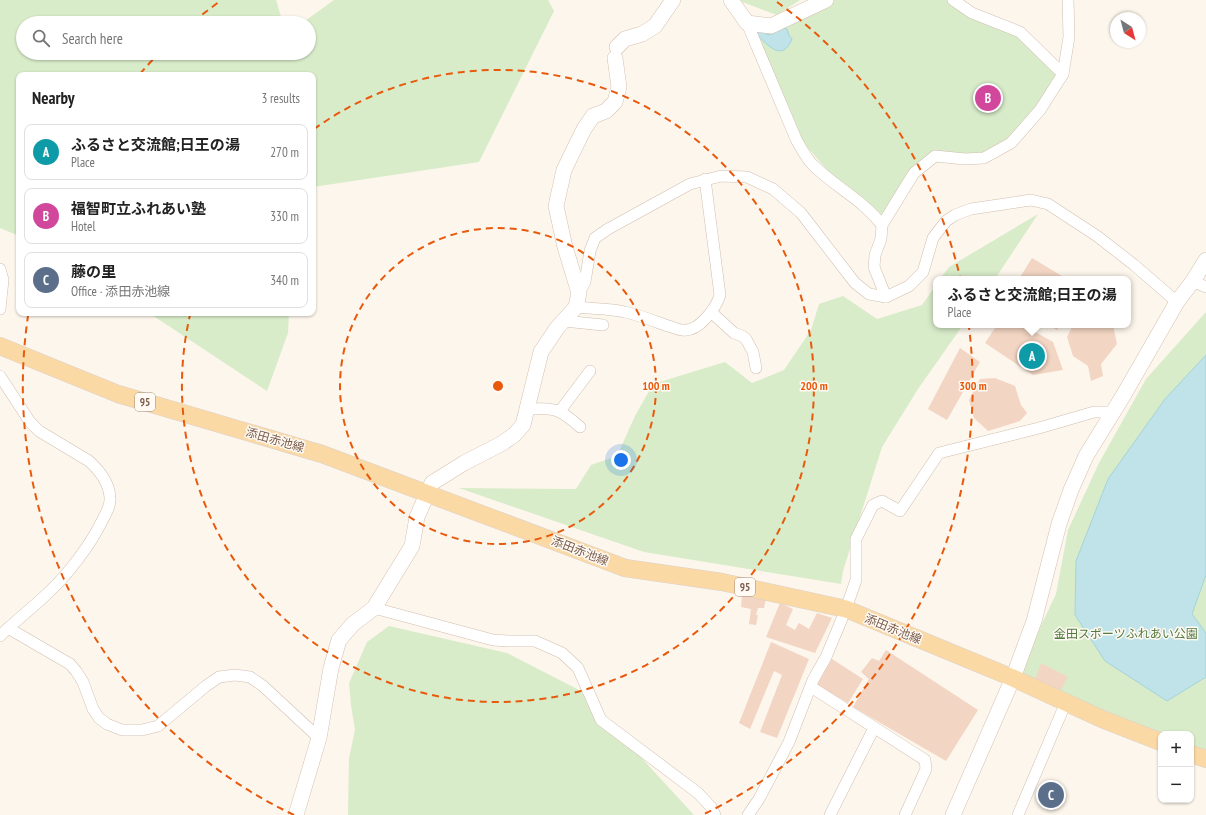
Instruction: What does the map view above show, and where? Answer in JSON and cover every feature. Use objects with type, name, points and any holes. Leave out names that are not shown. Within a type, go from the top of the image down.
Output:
[{"type":"main road","name":"添田赤池線","points":[[0,346],[118,394],[322,454],[427,492],[625,568],[722,582],[846,609],[1013,678],[1102,719],[1158,741]]},
{"type":"main road","points":[[1194,755],[1206,759]]},
{"type":"street","points":[[673,0],[655,26],[642,34],[625,39],[616,53],[619,87],[615,102],[606,111],[593,116],[584,129],[564,170],[556,206],[578,300],[587,309],[606,309],[625,312],[683,331],[694,328],[704,321],[718,303],[720,294],[705,179]]},
{"type":"street","points":[[731,0],[747,23],[796,139],[805,155],[813,165],[873,213],[882,225]]},
{"type":"street","points":[[747,23],[771,26],[826,0]]},
{"type":"street","points":[[953,0],[972,13],[1020,32],[1063,74]]},
{"type":"street","points":[[886,297],[874,267],[875,255],[881,239],[882,225],[914,173],[935,156],[965,159],[984,158],[1011,143],[1040,110],[1063,74],[1069,37],[1068,0]]},
{"type":"street","points":[[296,815],[319,738],[331,668],[339,640],[353,624],[374,608],[412,546],[416,517],[432,483],[514,435],[523,425],[542,352],[578,300],[585,282],[590,251],[595,238],[608,229],[690,184],[721,176],[747,178],[774,189],[801,213],[855,283],[869,294],[886,297],[909,286],[924,272],[933,238],[946,221],[955,215],[971,209],[1031,200],[1048,204],[1097,236],[1133,264],[1177,302]]},
{"type":"street","points":[[953,815],[1013,678],[1034,621],[1059,524],[1070,490],[1086,456],[1177,302],[1200,284],[1206,260]]},
{"type":"street","points":[[0,269],[3,280],[0,309]]},
{"type":"street","points":[[711,312],[734,333],[746,339],[753,352],[756,368]]},
{"type":"street","points":[[564,321],[603,325]]},
{"type":"street","points":[[560,411],[590,371]]},
{"type":"street","points":[[0,376],[30,422],[39,431],[89,460],[96,467],[107,484],[111,498],[109,508],[93,540],[50,592],[4,632],[70,664],[83,682],[93,708],[99,718],[107,724],[122,730],[142,730],[158,726],[219,677],[235,675],[250,677],[264,686],[319,738]]},
{"type":"street","points":[[528,409],[560,411],[566,414],[580,427]]},
{"type":"street","points":[[748,815],[759,799],[789,742],[811,687],[826,657],[846,609],[856,580],[856,539],[873,504],[882,501],[900,511],[939,453],[1094,412],[1113,412]]},
{"type":"street","points":[[374,608],[493,640],[535,641],[562,653],[578,668],[602,720],[698,793],[711,807],[715,815]]},
{"type":"street","points":[[811,687],[925,760],[926,769],[905,815]]},
{"type":"street","points":[[1018,815],[1066,702]]},
{"type":"street","points":[[830,815],[874,728]]},
{"type":"green space","points":[[0,0],[276,0],[281,16],[16,16],[16,60],[316,60],[316,16],[312,16],[334,0],[548,0],[554,11],[479,162],[316,187],[316,72],[16,72],[16,235],[0,228]]},
{"type":"green space","points":[[737,0],[800,0],[777,15]]},
{"type":"green space","points":[[826,0],[953,0],[1020,32],[1063,74],[1025,126],[984,158],[935,156],[882,215],[829,172],[801,140],[752,30]]},
{"type":"green space","points":[[1038,214],[997,276],[942,276],[949,267]]},
{"type":"green space","points":[[933,289],[933,328],[961,328],[918,389],[882,447],[843,571],[841,584],[644,552],[459,488],[576,489],[591,465],[617,456],[635,416],[653,384],[725,362],[752,383],[784,370],[811,330],[819,304],[843,296],[877,319],[922,305]]},
{"type":"green space","name":"金田スポーツふれあい公園","points":[[1206,312],[1206,754],[1194,749],[1194,731],[1158,731],[1158,736],[1019,672],[1056,594],[1068,530],[1099,463],[1146,379]]},
{"type":"green space","points":[[154,316],[289,316],[288,333],[267,391]]},
{"type":"green space","points":[[389,626],[507,653],[579,690],[694,815],[348,815],[349,758],[355,730],[349,683],[367,642]]},
{"type":"water","points":[[757,28],[765,30],[767,35],[784,28],[787,29],[792,39],[784,50],[775,50],[756,34]]},
{"type":"water","name":"金田スポーツふれあい公園","points":[[1206,355],[1206,575],[1192,614],[1206,633],[1206,677],[1167,701],[1105,661],[1075,615],[1076,561],[1108,479],[1165,399]]},
{"type":"building","points":[[1032,258],[1062,276],[1021,276]]},
{"type":"building","points":[[995,328],[1028,328],[1053,342],[1063,370],[1033,375],[985,343]]},
{"type":"building","points":[[1072,328],[1114,328],[1117,344],[1101,364],[1103,376],[1091,381],[1088,366],[1073,356],[1067,337]]},
{"type":"building","points":[[960,348],[980,362],[947,420],[928,409]]},
{"type":"building","points":[[995,378],[1015,386],[1021,405],[1027,413],[1020,421],[988,431],[974,418],[969,400],[980,379]]},
{"type":"building","points":[[742,595],[766,598],[764,608],[758,608],[756,625],[749,624],[751,609],[741,607]]},
{"type":"building","points":[[780,603],[793,609],[786,625],[795,630],[799,623],[809,629],[817,613],[832,618],[815,653],[766,637]]},
{"type":"building","points":[[771,642],[809,659],[777,738],[760,732],[782,675],[774,671],[750,729],[739,723]]},
{"type":"building","points":[[886,650],[978,710],[946,761],[853,707],[869,679],[861,672],[872,658],[879,661]]},
{"type":"building","points":[[832,659],[863,679],[848,703],[817,685]]},
{"type":"building","points":[[1041,663],[1068,677],[1061,690],[1035,680]]},
{"type":"place","name":"福智町立ふれあい塾","points":[[988,98]]},
{"type":"place","name":"ふるさと交流館;日王の湯","points":[[1032,356]]},
{"type":"place","name":"藤の里","points":[[1051,795]]}]
